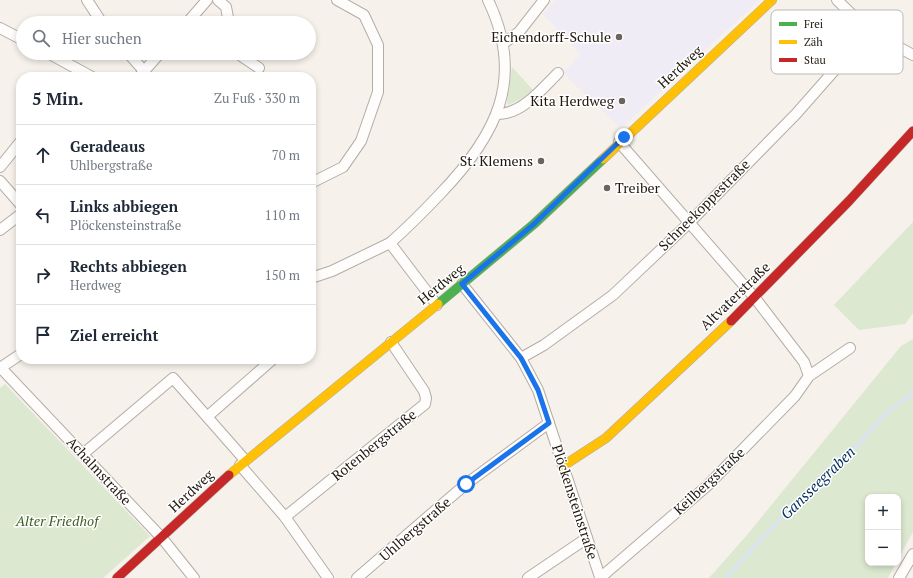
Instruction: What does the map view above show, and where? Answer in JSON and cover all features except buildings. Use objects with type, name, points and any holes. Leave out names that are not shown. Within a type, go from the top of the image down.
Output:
[{"type":"street","points":[[87,0],[97,16]]},
{"type":"street","points":[[193,16],[207,0]]},
{"type":"street","points":[[218,0],[226,7],[228,16]]},
{"type":"street","points":[[316,181],[343,167],[361,141],[378,92],[378,45],[364,15],[336,0]]},
{"type":"street","points":[[316,276],[332,271],[390,243],[409,227],[460,174],[473,157],[498,114],[503,83],[504,43],[488,0]]},
{"type":"street","points":[[504,43],[519,32],[544,0]]},
{"type":"street","name":"Herdweg","points":[[117,578],[242,463],[437,305],[534,224],[619,142],[772,0]]},
{"type":"street","points":[[837,0],[847,10]]},
{"type":"street","points":[[0,28],[16,36]]},
{"type":"street","points":[[903,50],[913,55]]},
{"type":"street","points":[[62,60],[84,72]]},
{"type":"street","points":[[133,60],[141,72]]},
{"type":"street","points":[[144,72],[154,60]]},
{"type":"street","points":[[247,60],[259,68]]},
{"type":"street","points":[[75,72],[78,68]]},
{"type":"street","points":[[498,114],[505,114],[527,102],[558,73]]},
{"type":"street","name":"Schneekoppestraße","points":[[521,358],[544,345],[614,295],[690,223],[801,108],[831,74]]},
{"type":"street","name":"Altvaterstraße","points":[[562,466],[606,438],[755,298],[849,202],[913,131]]},
{"type":"street","points":[[619,142],[755,298],[804,362],[808,376]]},
{"type":"street","points":[[0,167],[16,146]]},
{"type":"street","points":[[0,181],[16,199]]},
{"type":"street","points":[[0,230],[16,218]]},
{"type":"street","points":[[390,243],[437,305]]},
{"type":"street","name":"Plöckensteinstraße","points":[[462,284],[521,358],[538,390],[600,578]]},
{"type":"street","name":"Rotenbergstraße","points":[[285,517],[424,404],[426,398],[424,391],[391,342]]},
{"type":"street","name":"Keilbergstraße","points":[[600,578],[707,486],[795,396],[808,376],[850,348]]},
{"type":"street","points":[[0,368],[16,357]]},
{"type":"street","points":[[208,416],[267,364]]},
{"type":"street","name":"Achalmstraße","points":[[0,368],[162,538],[194,578]]},
{"type":"street","points":[[83,454],[174,378],[208,416],[242,463],[285,517],[328,578]]},
{"type":"street","name":"Uhlbergstraße","points":[[358,578],[466,484],[549,423]]},
{"type":"street","points":[[528,578],[587,538]]},
{"type":"street","points":[[899,578],[913,554]]},
{"type":"shaded area","points":[[555,0],[759,0],[621,128],[563,73],[581,54],[543,14]]},
{"type":"green space","points":[[512,67],[533,90],[523,98],[508,105],[507,101]]},
{"type":"green space","points":[[913,222],[913,313],[905,324],[859,330],[834,305]]},
{"type":"green space","points":[[913,339],[913,532],[901,554],[901,494],[865,494],[865,566],[894,566],[888,578],[709,578],[747,535],[901,346]]},
{"type":"green space","name":"Alter Friedhof","points":[[5,384],[150,536],[103,578],[0,578],[0,388]]},
{"type":"waterway","name":"Gansseegraben","points":[[726,578],[777,522],[824,478],[841,457],[857,446],[884,415],[913,393]]},
{"type":"traffic: fast","points":[[438,304],[534,224],[603,159]]},
{"type":"traffic: slow","points":[[603,159],[772,0]]},
{"type":"traffic: slow","points":[[229,475],[438,304]]},
{"type":"traffic: slow","points":[[563,466],[606,438],[731,321]]},
{"type":"traffic: jam","points":[[731,321],[849,201],[913,131]]},
{"type":"traffic: jam","points":[[117,578],[229,475]]},
{"type":"place","name":"Eichendorff-Schule","points":[[619,37]]},
{"type":"place","name":"Kita Herdweg","points":[[622,101]]},
{"type":"place","name":"St. Klemens","points":[[541,161]]},
{"type":"place","name":"Treiber","points":[[607,188]]},
{"type":"route","points":[[466,484],[549,423],[538,390],[521,358],[462,284],[534,224],[624,137]]}]
